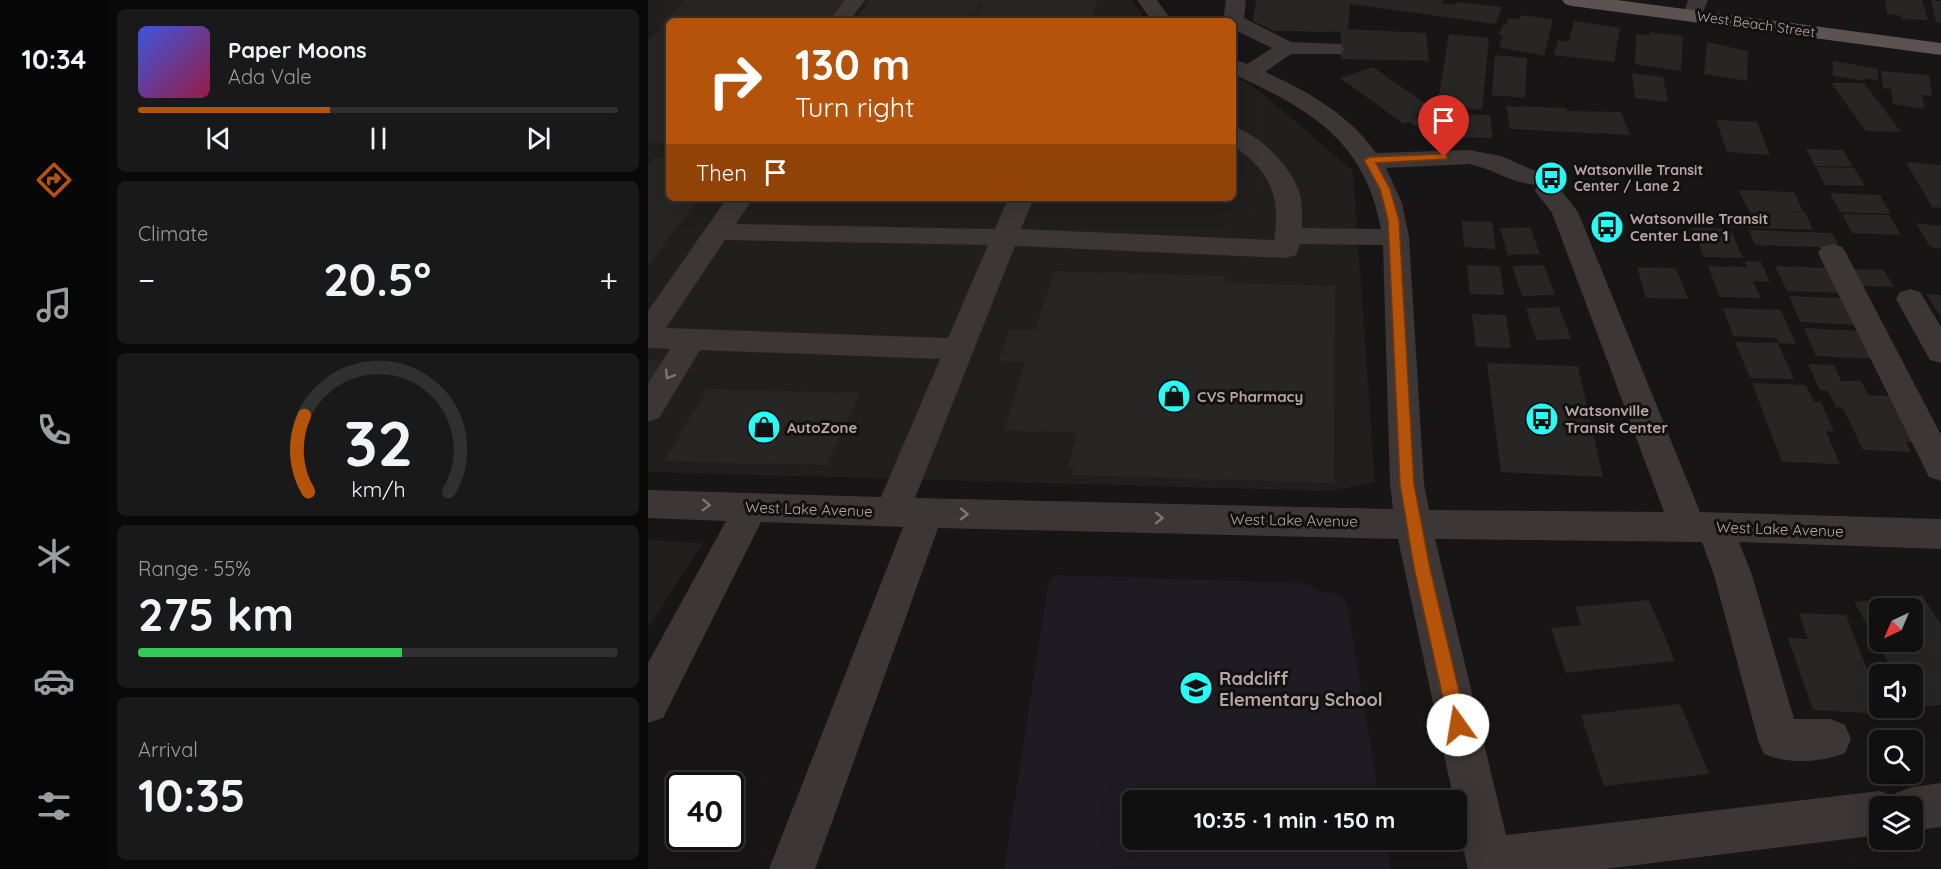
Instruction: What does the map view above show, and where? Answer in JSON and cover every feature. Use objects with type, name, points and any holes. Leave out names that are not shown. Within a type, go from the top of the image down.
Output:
[{"type":"main road","name":"West Beach Street","points":[[1572,0],[1695,8],[1941,49]]},
{"type":"street","points":[[841,18],[855,0]]},
{"type":"street","points":[[1147,0],[1160,18]]},
{"type":"street","points":[[1233,18],[1236,0]]},
{"type":"street","points":[[1236,22],[1287,48],[1333,49]]},
{"type":"street","points":[[1240,69],[1287,48]]},
{"type":"street","points":[[1240,69],[1274,83],[1312,105],[1343,128],[1370,160],[1385,189],[1394,220],[1396,237],[1407,484],[1413,524],[1490,864],[1869,814]]},
{"type":"street","points":[[717,232],[1005,237],[1287,249],[1289,201],[1278,173],[1251,145],[1236,136]]},
{"type":"street","points":[[1370,160],[1468,157],[1492,161],[1529,177],[1551,178],[1548,191],[1564,212],[1576,238],[1702,527],[1733,574],[1779,740],[1830,740]]},
{"type":"street","points":[[738,201],[648,336],[691,340],[958,349]]},
{"type":"street","points":[[792,869],[909,513],[958,349],[1020,201]]},
{"type":"street","points":[[1288,236],[1396,237]]},
{"type":"street","points":[[1832,253],[1941,468]]},
{"type":"street","points":[[1910,299],[1941,352]]},
{"type":"street","points":[[648,410],[691,340]]},
{"type":"street","name":"West Lake Avenue","points":[[648,504],[909,513],[1413,524],[1702,527],[1941,534]]},
{"type":"street","points":[[648,704],[750,507]]},
{"type":"street","points":[[1923,808],[1941,806]]},
{"type":"shaded area","points":[[648,0],[1132,0],[1144,18],[666,18],[666,201],[1236,201],[1236,78],[1257,89],[1353,171],[1375,482],[1330,491],[648,472]]},
{"type":"shaded area","points":[[648,540],[703,543],[648,628]]},
{"type":"shaded area","name":"Radcliff Elementary School","points":[[1059,575],[1305,583],[1319,591],[1341,597],[1347,604],[1378,790],[1122,790],[1122,850],[1388,850],[1391,869],[1004,869],[1048,584],[1052,577]]},
{"type":"building","points":[[685,0],[851,0],[837,18],[666,18]]},
{"type":"building","points":[[870,0],[983,0],[973,18],[857,18]]},
{"type":"building","points":[[984,0],[1098,0],[1091,18],[975,18]]},
{"type":"building","points":[[1256,0],[1443,0],[1442,3],[1456,5],[1457,2],[1502,7],[1496,24],[1350,4],[1348,29],[1426,33],[1429,61],[1341,59],[1341,32],[1274,31],[1253,21]]},
{"type":"building","points":[[1885,0],[1922,0],[1928,20],[1901,19],[1901,16],[1887,14]]},
{"type":"building","points":[[1931,0],[1941,1],[1941,22],[1936,22]]},
{"type":"building","points":[[1521,15],[1553,19],[1544,56],[1499,47],[1503,35],[1499,35],[1502,25],[1506,25],[1508,18],[1520,19]]},
{"type":"building","points":[[666,18],[666,143],[648,143],[648,41],[664,26],[658,26]]},
{"type":"building","points":[[1574,21],[1620,28],[1614,62],[1554,55],[1558,40],[1569,42]]},
{"type":"building","points":[[1650,32],[1683,36],[1681,71],[1635,64],[1636,34],[1649,35]]},
{"type":"building","points":[[1449,34],[1489,38],[1482,110],[1437,106]]},
{"type":"building","points":[[1707,42],[1748,51],[1747,81],[1704,74]]},
{"type":"building","points":[[1495,55],[1527,58],[1525,98],[1492,95]]},
{"type":"building","points":[[1833,61],[1878,69],[1878,81],[1833,76]]},
{"type":"building","points":[[1373,67],[1432,108],[1414,115],[1419,118],[1426,115],[1432,120],[1439,120],[1439,114],[1490,115],[1493,138],[1441,137],[1440,130],[1421,130],[1410,122],[1404,124],[1340,78]]},
{"type":"building","points":[[1881,71],[1929,75],[1932,96],[1922,95],[1925,109],[1893,104],[1891,89],[1883,88]]},
{"type":"building","points":[[1632,73],[1663,77],[1668,102],[1635,98]]},
{"type":"building","points":[[1831,83],[1864,83],[1901,132],[1866,131]]},
{"type":"building","points":[[1506,106],[1566,108],[1567,111],[1621,112],[1630,135],[1510,129]]},
{"type":"building","points":[[1716,120],[1757,122],[1770,155],[1727,152]]},
{"type":"building","points":[[1806,149],[1843,150],[1853,167],[1815,166]]},
{"type":"building","points":[[654,158],[666,159],[666,201],[697,201],[648,266],[648,165]]},
{"type":"building","points":[[1906,162],[1941,165],[1941,208],[1932,207]]},
{"type":"building","points":[[1816,167],[1854,168],[1865,186],[1825,185]]},
{"type":"building","points":[[1738,190],[1794,192],[1803,211],[1781,211],[1805,212],[1813,230],[1731,227],[1727,217],[1753,218]]},
{"type":"building","points":[[1830,193],[1880,195],[1891,214],[1840,212]]},
{"type":"building","points":[[1842,214],[1889,215],[1901,235],[1852,233]]},
{"type":"building","points":[[1462,221],[1492,222],[1496,249],[1464,247]]},
{"type":"building","points":[[1916,223],[1941,226],[1941,249],[1930,247]]},
{"type":"building","points":[[1530,227],[1540,254],[1508,255],[1500,228]]},
{"type":"building","points":[[1692,228],[1730,229],[1743,258],[1704,257]]},
{"type":"building","points":[[1749,230],[1832,233],[1840,248],[1755,245]]},
{"type":"building","points":[[1745,261],[1761,262],[1770,282],[1753,281],[1761,298],[1720,297],[1708,266],[1747,267]]},
{"type":"building","points":[[1467,265],[1500,266],[1504,295],[1470,294]]},
{"type":"building","points":[[1544,265],[1555,295],[1522,296],[1512,266]]},
{"type":"building","points":[[1775,266],[1829,268],[1842,293],[1787,291]]},
{"type":"building","points":[[1637,267],[1676,268],[1688,299],[1646,298]]},
{"type":"building","points":[[1851,269],[1884,270],[1894,287],[1861,286]]},
{"type":"building","name":"CVS Pharmacy","points":[[1054,271],[1226,276],[1225,283],[1335,286],[1334,483],[1072,475],[1074,467],[1068,467],[1077,433],[1004,430],[1025,362],[999,361],[1009,330],[1035,330]]},
{"type":"building","points":[[1926,294],[1941,295],[1941,317]]},
{"type":"building","points":[[1789,296],[1844,298],[1857,325],[1800,322]]},
{"type":"building","points":[[1559,307],[1571,339],[1536,340],[1526,308]]},
{"type":"building","points":[[1723,308],[1781,310],[1796,344],[1779,343],[1776,338],[1733,336]]},
{"type":"building","points":[[1472,314],[1506,315],[1511,348],[1476,347]]},
{"type":"building","points":[[1804,328],[1861,331],[1875,359],[1816,356]]},
{"type":"building","points":[[1735,342],[1778,343],[1794,379],[1750,378]]},
{"type":"building","points":[[648,361],[668,362],[648,393]]},
{"type":"building","name":"Watsonville Transit Center","points":[[1487,363],[1578,366],[1603,477],[1501,472]]},
{"type":"building","points":[[1808,364],[1834,365],[1841,381],[1861,381],[1868,395],[1891,396],[1926,443],[1906,442],[1911,452],[1863,450],[1843,408],[1836,407],[1828,391],[1820,390]]},
{"type":"building","points":[[1752,383],[1806,385],[1814,402],[1821,402],[1834,432],[1826,431],[1840,464],[1782,462]]},
{"type":"building","name":"AutoZone","points":[[707,389],[860,393],[827,465],[664,461]]},
{"type":"building","points":[[1922,595],[1941,625],[1941,705],[1923,706],[1923,664],[1889,664],[1882,652],[1923,652],[1923,598],[1893,598]]},
{"type":"building","points":[[1649,600],[1675,661],[1566,673],[1551,628],[1581,625],[1575,607]]},
{"type":"building","points":[[1869,600],[1869,629],[1854,602]]},
{"type":"building","points":[[1799,613],[1846,615],[1869,674],[1869,713],[1813,710],[1788,638],[1808,639]]},
{"type":"building","points":[[1680,704],[1709,774],[1604,786],[1581,715]]},
{"type":"place","name":"Watsonville Transit Center / Lane 2","points":[[1551,178]]},
{"type":"place","name":"Watsonville Transit Center Lane 1","points":[[1607,227]]},
{"type":"place","name":"CVS Pharmacy","points":[[1174,396]]},
{"type":"place","name":"Watsonville Transit Center","points":[[1542,419]]},
{"type":"place","name":"AutoZone","points":[[764,427]]},
{"type":"place","name":"Radcliff Elementary School","points":[[1196,688]]},
{"type":"route","points":[[1444,157],[1370,160],[1385,189],[1394,220],[1407,484],[1422,568],[1458,725]]}]
